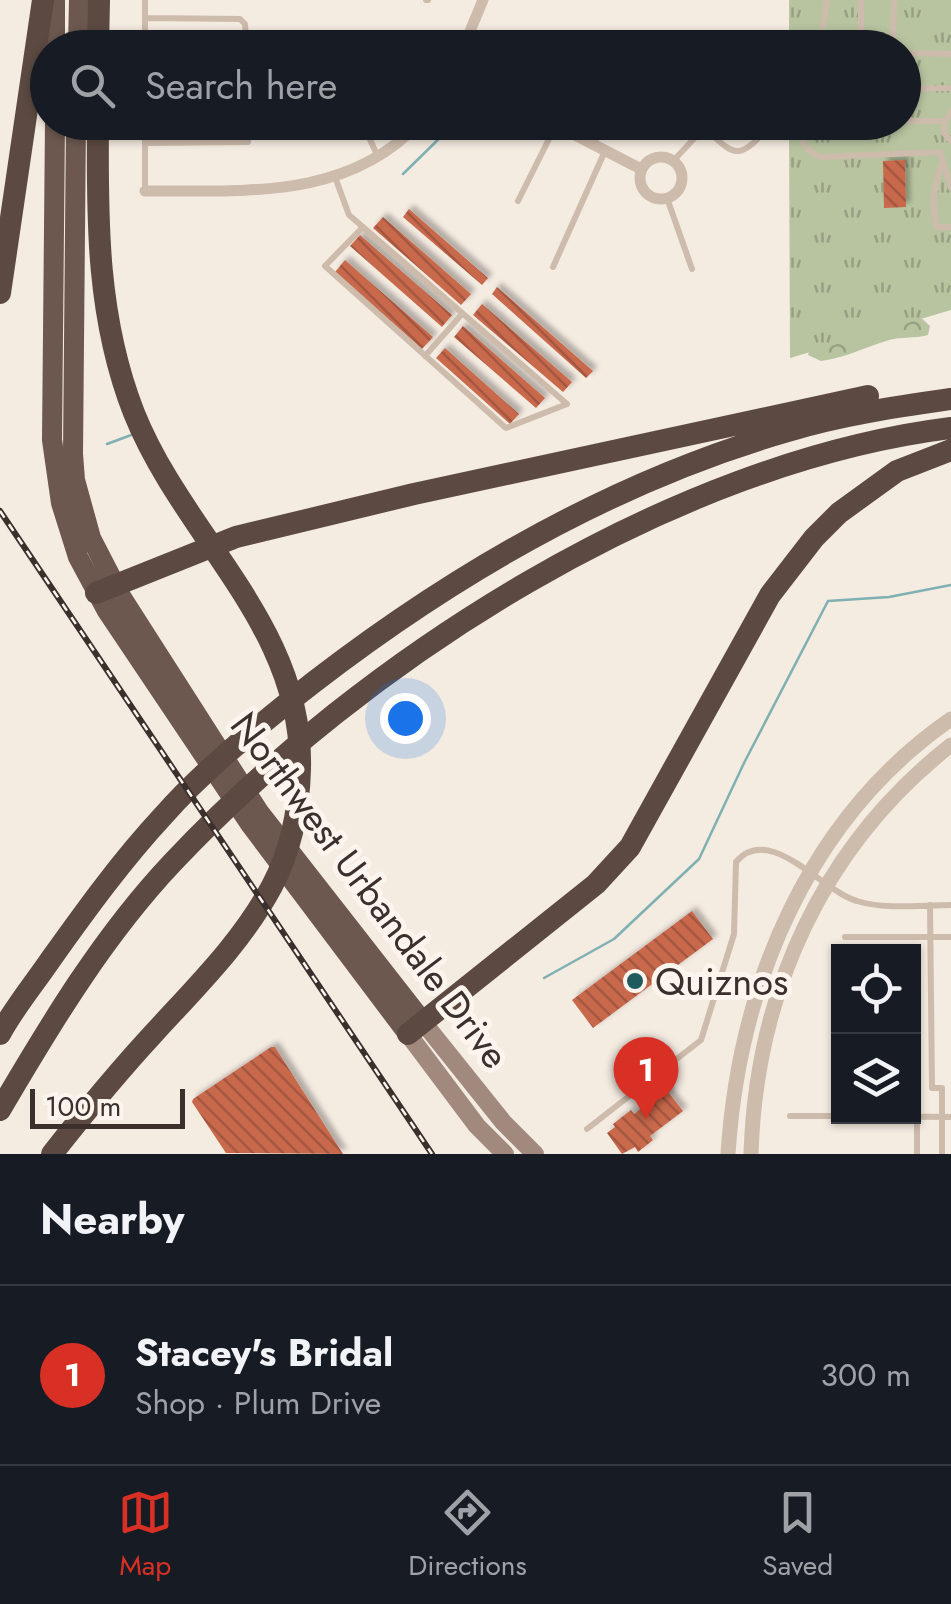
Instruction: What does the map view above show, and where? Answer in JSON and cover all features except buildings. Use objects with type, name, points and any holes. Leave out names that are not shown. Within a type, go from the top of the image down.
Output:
[{"type":"highway","points":[[39,30],[43,0]]},
{"type":"highway","points":[[55,0],[55,30]]},
{"type":"highway","points":[[78,30],[79,0]]},
{"type":"highway","points":[[98,30],[99,0]]},
{"type":"highway","points":[[0,292],[30,88]]},
{"type":"highway","points":[[55,140],[52,440],[71,502]]},
{"type":"highway","points":[[71,502],[75,480],[72,422],[76,140]]},
{"type":"highway","points":[[52,1154],[120,1070],[238,939],[274,883],[294,828],[300,791],[299,729],[282,665],[254,609],[147,443],[119,370],[102,289],[98,140]]},
{"type":"highway","points":[[105,589],[236,536],[305,519],[790,411],[951,385]]},
{"type":"highway","points":[[0,1034],[84,911],[162,816],[250,733],[336,664],[407,614],[594,504],[706,458],[849,415],[951,398]]},
{"type":"highway","points":[[0,1110],[75,987],[186,849],[276,760],[396,668],[513,592],[634,525],[705,494],[791,464],[898,436],[951,428]]},
{"type":"highway","points":[[416,1028],[596,884],[630,847],[770,596],[814,538],[867,490],[897,472],[951,450]]},
{"type":"highway","name":"Northwest Urbandale Drive","points":[[71,502],[91,538],[105,589],[250,824],[416,1028]]},
{"type":"main road","name":"Northwest Urbandale Drive","points":[[416,1028],[477,1126],[505,1154]]},
{"type":"main road","name":"Northwest Urbandale Drive","points":[[416,1028],[535,1154]]},
{"type":"street","points":[[470,30],[483,0]]},
{"type":"street","points":[[144,191],[298,187],[336,177],[378,158],[399,140]]},
{"type":"street","points":[[585,140],[641,169]]},
{"type":"street","points":[[656,157],[674,160],[681,170],[677,192],[668,198],[647,194],[640,182],[641,169],[656,157]]},
{"type":"street","points":[[728,1154],[735,1084],[750,1010],[764,967],[808,872],[888,773],[951,719]]},
{"type":"street","points":[[751,1154],[767,1032],[782,980],[826,884],[870,822],[910,778],[951,745]]},
{"type":"lane","points":[[145,0],[145,30]]},
{"type":"lane","points":[[823,30],[827,0]]},
{"type":"lane","points":[[861,0],[861,30]]},
{"type":"lane","points":[[893,30],[894,0]]},
{"type":"lane","points":[[145,18],[240,19],[246,30]]},
{"type":"lane","points":[[921,53],[951,54]]},
{"type":"lane","points":[[921,88],[951,88]]},
{"type":"lane","points":[[801,140],[808,152],[820,157],[940,152],[950,140],[944,133],[951,112]]},
{"type":"lane","points":[[921,121],[945,121]]},
{"type":"lane","points":[[144,140],[144,191]]},
{"type":"lane","points":[[144,143],[248,140]]},
{"type":"lane","points":[[370,140],[378,158]]},
{"type":"lane","points":[[518,201],[546,140]]},
{"type":"lane","points":[[553,266],[601,140]]},
{"type":"lane","points":[[674,160],[693,140]]},
{"type":"lane","points":[[717,140],[738,152],[751,148],[758,140]]},
{"type":"lane","points":[[940,152],[951,188]]},
{"type":"lane","points":[[942,162],[932,205],[937,226],[951,227]]},
{"type":"lane","points":[[336,177],[349,215],[567,404],[506,428],[325,266],[362,227]]},
{"type":"lane","points":[[668,198],[692,269]]},
{"type":"lane","points":[[425,356],[462,314]]},
{"type":"lane","points":[[587,1129],[701,1040],[734,934],[735,868],[739,857],[764,848],[842,895],[869,904],[951,906]]},
{"type":"lane","points":[[930,906],[932,1088],[942,1088],[942,1154]]},
{"type":"lane","points":[[845,937],[951,937]]},
{"type":"lane","points":[[790,1116],[831,1116]]},
{"type":"lane","points":[[921,1117],[951,1117]]},
{"type":"lane","points":[[916,1124],[917,1154]]},
{"type":"green space","points":[[789,0],[951,0],[951,310],[790,358],[789,140],[921,140],[921,30],[789,30]]},
{"type":"green space","points":[[919,316],[930,326],[928,335],[891,339],[830,360],[808,355],[810,348]]},
{"type":"waterway","points":[[403,174],[438,140]]},
{"type":"waterway","points":[[107,444],[134,434]]},
{"type":"waterway","points":[[544,978],[614,939],[699,859],[828,601],[889,597],[951,585]]},
{"type":"railway","points":[[0,511],[432,1154]]},
{"type":"place","name":"Quiznos","points":[[635,981]]},
{"type":"place","name":"Stacey's Bridal","points":[[646,1119]]}]
